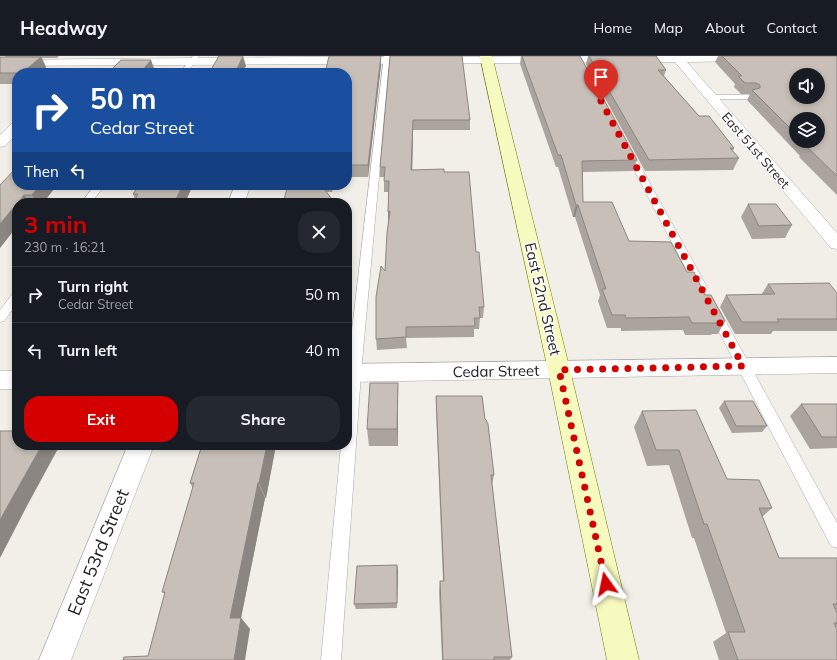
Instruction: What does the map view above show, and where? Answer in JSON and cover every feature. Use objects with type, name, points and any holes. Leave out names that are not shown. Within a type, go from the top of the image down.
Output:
[{"type":"main road","name":"East 52nd Street","points":[[487,58],[559,370],[623,660]]},
{"type":"street","name":"East 51st Street","points":[[677,57],[837,244]]},
{"type":"street","points":[[0,63],[85,60],[293,58],[761,58]]},
{"type":"street","points":[[289,68],[293,58]]},
{"type":"street","points":[[76,68],[85,60]]},
{"type":"street","points":[[0,143],[12,131]]},
{"type":"street","name":"Cedar Street","points":[[352,373],[837,365]]},
{"type":"street","points":[[0,380],[12,380]]},
{"type":"street","name":"East 53rd Street","points":[[55,660],[138,450]]},
{"type":"lane","points":[[0,59],[4,56]]},
{"type":"lane","points":[[352,364],[387,58]]},
{"type":"lane","points":[[578,58],[586,73]]},
{"type":"lane","points":[[187,68],[194,59]]},
{"type":"lane","points":[[711,97],[751,97]]},
{"type":"lane","points":[[620,136],[837,540]]},
{"type":"lane","points":[[90,198],[96,190]]},
{"type":"lane","points":[[0,318],[12,302]]},
{"type":"lane","points":[[331,660],[346,450]]},
{"type":"building","points":[[219,56],[243,56],[237,68],[212,68]]},
{"type":"building","points":[[329,56],[381,56],[368,165],[352,165],[352,68],[326,68]]},
{"type":"building","points":[[390,56],[462,56],[470,120],[413,120],[411,170],[444,169],[444,172],[469,172],[476,252],[479,252],[484,307],[479,307],[480,318],[474,318],[475,326],[406,327],[406,337],[376,339],[376,297],[381,266],[385,271],[390,211],[388,212],[389,181],[384,181],[385,167],[380,167]]},
{"type":"building","points":[[522,56],[580,56],[637,160],[582,161],[583,202],[612,202],[629,241],[671,242],[687,272],[694,272],[705,295],[711,295],[725,321],[717,321],[718,323],[692,323],[689,317],[626,318],[625,315],[612,315],[602,289],[606,289],[578,205],[576,205],[561,155],[558,155]]},
{"type":"building","points":[[589,56],[656,56],[666,70],[658,70],[699,116],[709,116],[734,148],[730,148],[739,158],[649,160]]},
{"type":"building","points":[[722,56],[837,56],[837,176],[808,148],[825,148],[825,112],[789,112],[789,127],[752,90],[760,88],[760,85],[756,83],[745,83],[738,76],[742,76]]},
{"type":"building","points":[[0,57],[41,57],[28,68],[12,68],[12,73],[0,73]]},
{"type":"building","points":[[121,60],[151,60],[144,68],[113,68]]},
{"type":"building","points":[[12,172],[12,190],[36,190],[32,195],[24,195],[22,198],[12,198],[12,210],[0,224],[0,185]]},
{"type":"building","points":[[136,190],[180,190],[176,198],[136,198],[138,194],[133,194]]},
{"type":"building","points":[[287,190],[325,190],[331,198],[284,198]]},
{"type":"building","points":[[748,204],[776,204],[792,225],[759,226]]},
{"type":"building","points":[[829,283],[837,293],[837,319],[777,319],[779,322],[742,322],[726,295],[775,294],[768,284]]},
{"type":"building","points":[[370,383],[398,383],[397,429],[367,429]]},
{"type":"building","points":[[436,396],[482,396],[485,419],[488,424],[494,475],[491,475],[512,657],[494,657],[494,660],[443,660],[440,581],[444,581]]},
{"type":"building","points":[[724,401],[753,401],[767,426],[736,426]]},
{"type":"building","points":[[801,404],[837,404],[837,437],[822,437]]},
{"type":"building","points":[[696,410],[727,479],[759,480],[772,508],[759,508],[779,558],[837,558],[837,604],[833,604],[837,613],[837,623],[834,623],[837,630],[837,660],[738,660],[728,632],[745,632],[707,524],[704,524],[679,450],[656,450],[642,411]]},
{"type":"building","points":[[0,431],[12,431],[12,450],[39,450],[0,520]]},
{"type":"building","points":[[200,450],[266,450],[230,618],[241,618],[234,660],[123,660],[124,657],[148,656],[165,592],[162,592],[194,483],[190,483]]},
{"type":"building","points":[[397,565],[397,603],[354,604],[357,566]]},
{"type":"route","points":[[601,101],[743,366],[559,370],[606,584]]}]
